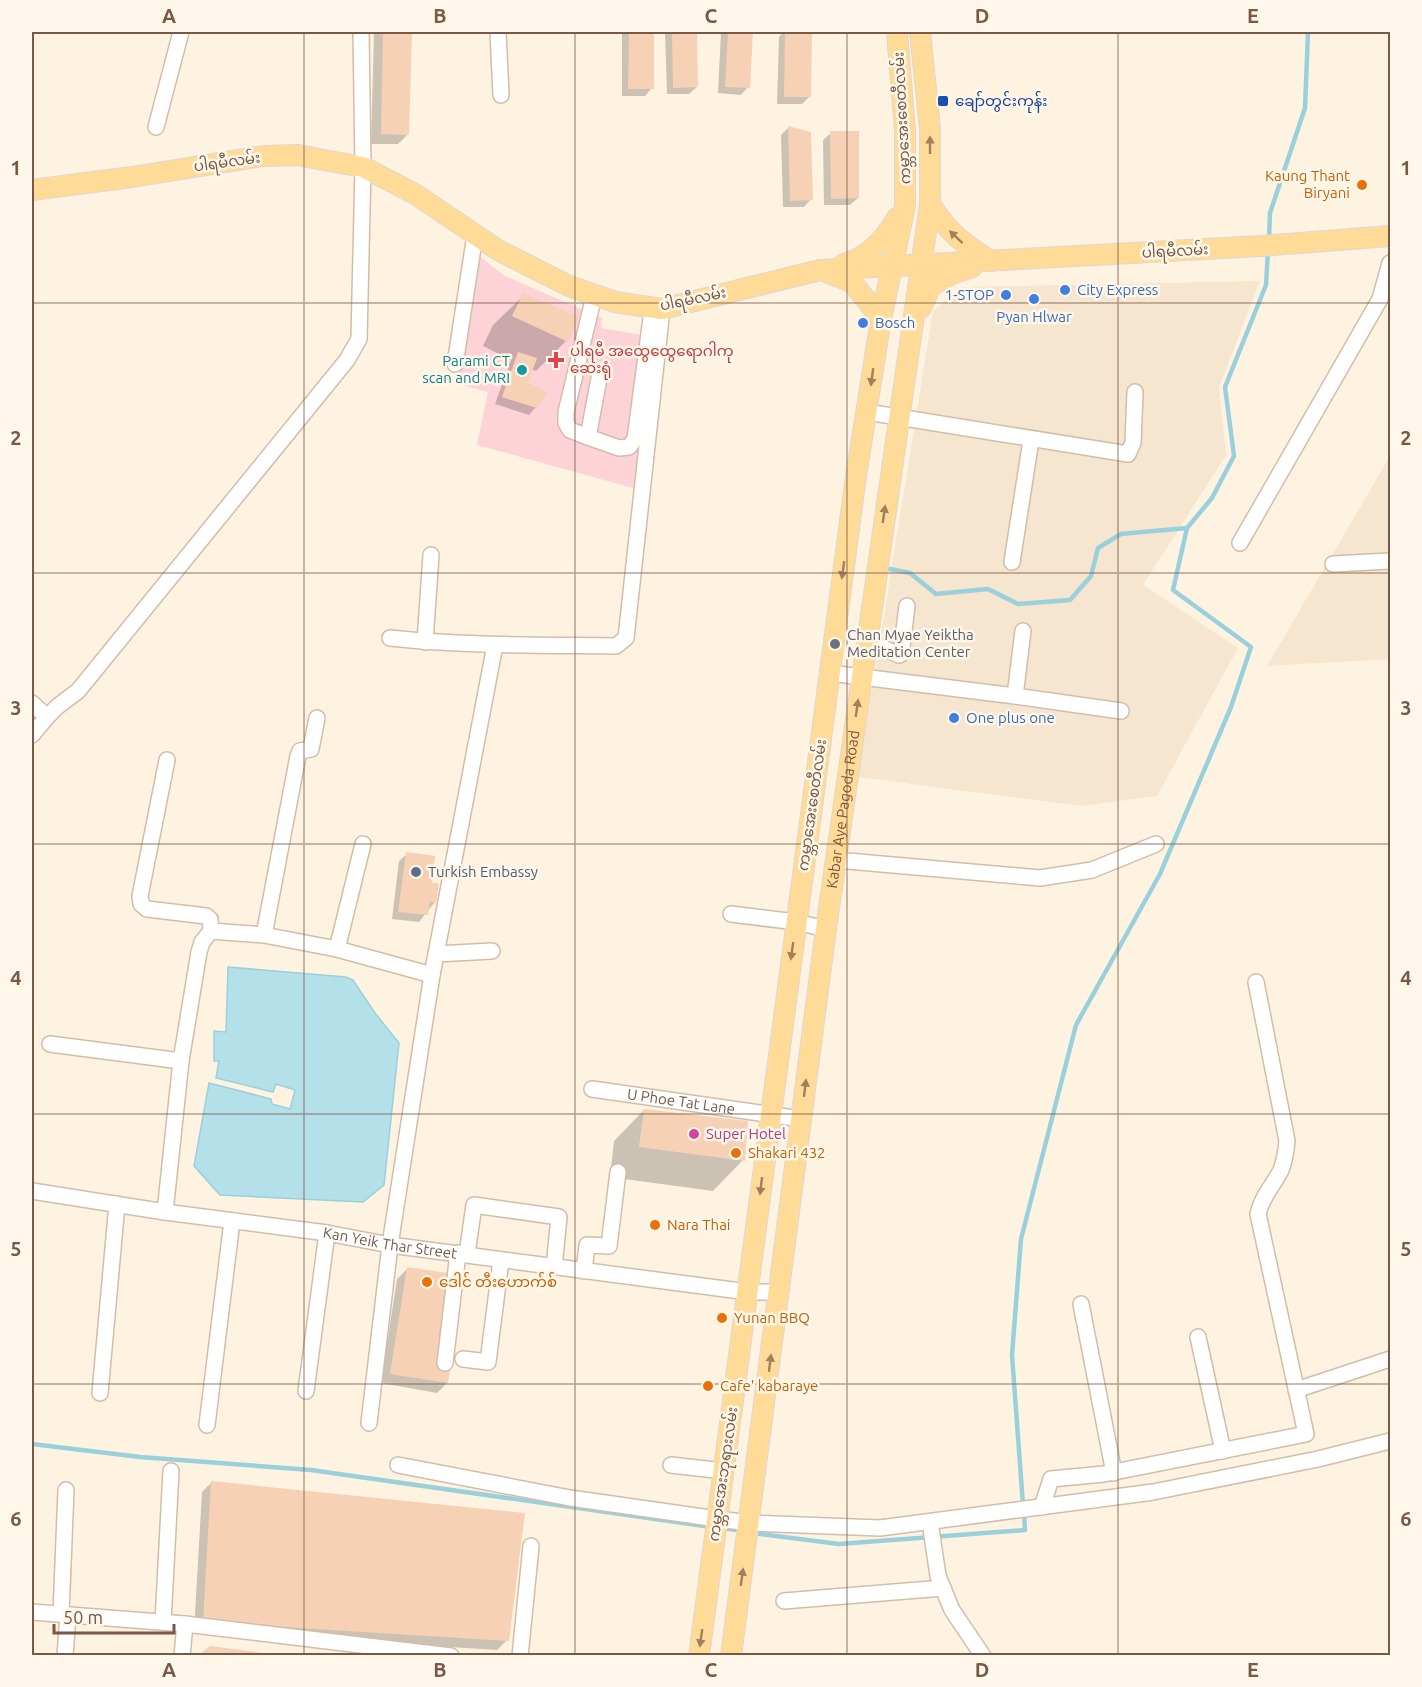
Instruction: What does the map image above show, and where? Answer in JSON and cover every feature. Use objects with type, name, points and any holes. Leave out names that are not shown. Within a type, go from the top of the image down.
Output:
[{"type":"main road","name":"ကမ္ဘာအေးစေတီလမ်း","points":[[897,32],[905,131],[905,206]]},
{"type":"main road","name":"ကမ္ဘာအေးစေတီလမ်း","points":[[920,32],[930,129],[930,204]]},
{"type":"main road","name":"ပါရမီလမ်း","points":[[32,190],[263,156],[298,155],[363,168],[415,194],[475,235],[519,261],[569,286],[615,302],[657,308],[820,270],[1390,236]]},
{"type":"main road","points":[[930,204],[945,226],[964,244],[992,261]]},
{"type":"main road","points":[[912,327],[930,204]]},
{"type":"main road","points":[[880,320],[905,206]]},
{"type":"main road","points":[[820,270],[858,260],[875,248],[888,234],[905,206]]},
{"type":"main road","points":[[912,327],[931,286],[954,273],[992,261]]},
{"type":"main road","points":[[820,270],[852,282],[880,320]]},
{"type":"main road","name":"ကမ္ဘာအေးစေတီလမ်း","points":[[748,1292],[856,476],[880,320]]},
{"type":"main road","name":"Kabar Aye Pagoda Road","points":[[779,1292],[826,929],[912,327]]},
{"type":"main road","points":[[856,476],[889,482]]},
{"type":"main road","name":"ကမ္ဘာအေးဘုရားလမ်း","points":[[699,1656],[748,1292]]},
{"type":"main road","points":[[731,1656],[779,1292]]},
{"type":"main road","points":[[706,1600],[738,1605]]},
{"type":"street","points":[[156,127],[181,32]]},
{"type":"street","points":[[32,735],[58,706],[78,691],[347,360],[359,339],[363,168],[361,32]]},
{"type":"street","points":[[498,32],[501,95]]},
{"type":"street","points":[[455,364],[475,235]]},
{"type":"street","points":[[1240,543],[1380,299],[1390,263]]},
{"type":"street","points":[[594,296],[566,412],[566,423],[570,430],[619,448],[629,447],[635,439],[657,308]]},
{"type":"street","points":[[390,638],[495,645],[616,646],[626,638],[657,308]]},
{"type":"street","points":[[588,437],[600,373]]},
{"type":"street","points":[[867,412],[1128,454],[1133,443],[1135,392]]},
{"type":"street","points":[[1012,562],[1031,440]]},
{"type":"street","points":[[425,642],[431,555]]},
{"type":"street","points":[[1333,564],[1390,561]]},
{"type":"street","points":[[866,641],[901,654],[907,606]]},
{"type":"street","points":[[1015,696],[1023,631]]},
{"type":"street","points":[[369,1423],[390,1245],[432,975],[495,645]]},
{"type":"street","points":[[830,673],[1120,711]]},
{"type":"street","points":[[32,703],[48,717]]},
{"type":"street","points":[[264,935],[298,756],[300,751],[311,750],[316,718]]},
{"type":"street","points":[[165,1212],[181,1060],[199,952],[202,942],[211,931],[210,919],[206,916],[147,909],[141,904],[140,896],[167,759]]},
{"type":"street","points":[[337,949],[363,844]]},
{"type":"street","points":[[836,861],[1040,878],[1092,870],[1156,844]]},
{"type":"street","points":[[731,914],[796,922],[826,929]]},
{"type":"street","points":[[211,931],[264,935],[337,949],[432,975]]},
{"type":"street","points":[[436,954],[492,951]]},
{"type":"street","points":[[1042,1507],[1051,1479],[1114,1473],[1306,1434],[1258,1214],[1261,1201],[1283,1164],[1287,1141],[1256,982]]},
{"type":"street","points":[[50,1044],[181,1060]]},
{"type":"street","name":"U Phoe Tat Lane","points":[[592,1089],[801,1119]]},
{"type":"street","points":[[584,1271],[587,1245],[609,1246],[618,1172]]},
{"type":"street","name":"Kan Yeik Thar Street","points":[[32,1194],[327,1233],[390,1245],[584,1271],[748,1292],[779,1292]]},
{"type":"street","points":[[100,1392],[117,1204]]},
{"type":"street","points":[[445,1363],[462,1253],[474,1205],[559,1217],[554,1267]]},
{"type":"street","points":[[207,1425],[232,1221]]},
{"type":"street","points":[[306,1391],[327,1233]]},
{"type":"street","points":[[463,1359],[488,1362],[501,1260]]},
{"type":"street","points":[[1081,1305],[1114,1473]]},
{"type":"street","points":[[1198,1337],[1223,1451]]},
{"type":"street","points":[[1296,1390],[1390,1359]]},
{"type":"street","points":[[398,1465],[716,1525],[750,1522],[880,1528],[1153,1492],[1318,1459],[1390,1441]]},
{"type":"street","points":[[671,1465],[724,1471]]},
{"type":"street","points":[[163,1622],[171,1471]]},
{"type":"street","points":[[65,1656],[66,1490]]},
{"type":"street","points":[[930,1522],[938,1576],[952,1610],[983,1656]]},
{"type":"street","points":[[520,1656],[531,1546]]},
{"type":"street","points":[[784,1601],[943,1588]]},
{"type":"street","points":[[32,1612],[185,1624],[451,1656]]},
{"type":"street","points":[[182,1656],[185,1624]]},
{"type":"shaded area","name":"ပါရမီ အထွေထွေရောဂါကု ဆေးရုံ","points":[[478,255],[505,276],[602,318],[601,328],[654,337],[633,488],[477,445],[488,392],[458,384]]},
{"type":"shaded area","points":[[1260,281],[1219,387],[1226,455],[1143,585],[1238,648],[1157,796],[1081,806],[858,777],[933,311],[963,287]]},
{"type":"shaded area","points":[[1390,456],[1390,659],[1267,666]]},
{"type":"water","points":[[228,967],[346,977],[353,980],[399,1043],[384,1185],[363,1202],[220,1195],[194,1166],[209,1083],[271,1099],[272,1104],[290,1109],[295,1090],[276,1084],[273,1092],[216,1078],[219,1061],[214,1061],[214,1031],[226,1032]]},
{"type":"building","points":[[383,32],[412,32],[409,135],[381,134]]},
{"type":"building","points":[[629,32],[654,32],[654,89],[628,89]]},
{"type":"building","points":[[672,32],[697,32],[698,87],[673,88]]},
{"type":"building","points":[[728,32],[753,32],[750,88],[725,87]]},
{"type":"building","points":[[785,32],[812,32],[811,97],[784,97]]},
{"type":"building","points":[[788,126],[811,132],[813,200],[790,201]]},
{"type":"building","points":[[830,131],[859,131],[859,198],[831,199]]},
{"type":"building","points":[[523,293],[579,317],[568,342],[512,316]]},
{"type":"building","name":"Parami CT scan and MRI","points":[[518,352],[537,358],[528,383],[548,392],[537,408],[502,397]]},
{"type":"building","points":[[406,852],[435,856],[432,883],[439,883],[436,903],[430,902],[428,915],[398,912]]},
{"type":"building","name":"Super Hotel","points":[[644,1109],[748,1121],[745,1161],[639,1147]]},
{"type":"building","points":[[407,1267],[462,1275],[448,1383],[390,1374]]},
{"type":"building","points":[[211,1481],[525,1513],[509,1641],[203,1622]]},
{"type":"building","points":[[210,1646],[263,1653],[263,1656],[198,1656]]},
{"type":"waterway","points":[[1269,239],[1270,213],[1305,108],[1308,32]]},
{"type":"waterway","points":[[885,568],[910,573],[936,594],[988,589],[1018,604],[1070,600],[1091,576],[1098,548],[1121,534],[1187,528],[1212,498],[1234,456],[1225,387],[1266,285],[1268,250]]},
{"type":"waterway","points":[[1023,1505],[1012,1355],[1021,1239],[1076,1025],[1160,874],[1231,707],[1251,647],[1173,590],[1187,528]]},
{"type":"waterway","points":[[32,1444],[140,1457],[311,1470],[711,1527]]},
{"type":"waterway","points":[[752,1533],[839,1544],[1025,1530],[1024,1513]]},
{"type":"waterway","points":[[722,1528],[743,1531]]},
{"type":"place","name":"ချော်တွင်းကုန်း","points":[[943,101]]},
{"type":"place","name":"Kaung Thant Biryani","points":[[1362,185]]},
{"type":"place","name":"City Express","points":[[1065,290]]},
{"type":"place","name":"1-STOP","points":[[1006,295]]},
{"type":"place","name":"Pyan Hlwar","points":[[1034,299]]},
{"type":"place","name":"Bosch","points":[[863,323]]},
{"type":"place","name":"ပါရမီ အထွေထွေရောဂါကု ဆေးရုံ","points":[[556,360]]},
{"type":"place","name":"Parami CT scan and MRI","points":[[522,370]]},
{"type":"place","name":"Chan Myae Yeiktha Meditation Center","points":[[835,644]]},
{"type":"place","name":"One plus one","points":[[954,718]]},
{"type":"place","name":"Turkish Embassy","points":[[416,872]]},
{"type":"place","name":"Super Hotel","points":[[694,1134]]},
{"type":"place","name":"Shakari 432","points":[[736,1153]]},
{"type":"place","name":"Nara Thai","points":[[655,1225]]},
{"type":"place","name":"ဒေါင် တီးဟောက်စ်","points":[[427,1282]]},
{"type":"place","name":"Yunan BBQ","points":[[722,1318]]},
{"type":"place","name":"Cafe' kabaraye","points":[[708,1386]]}]
